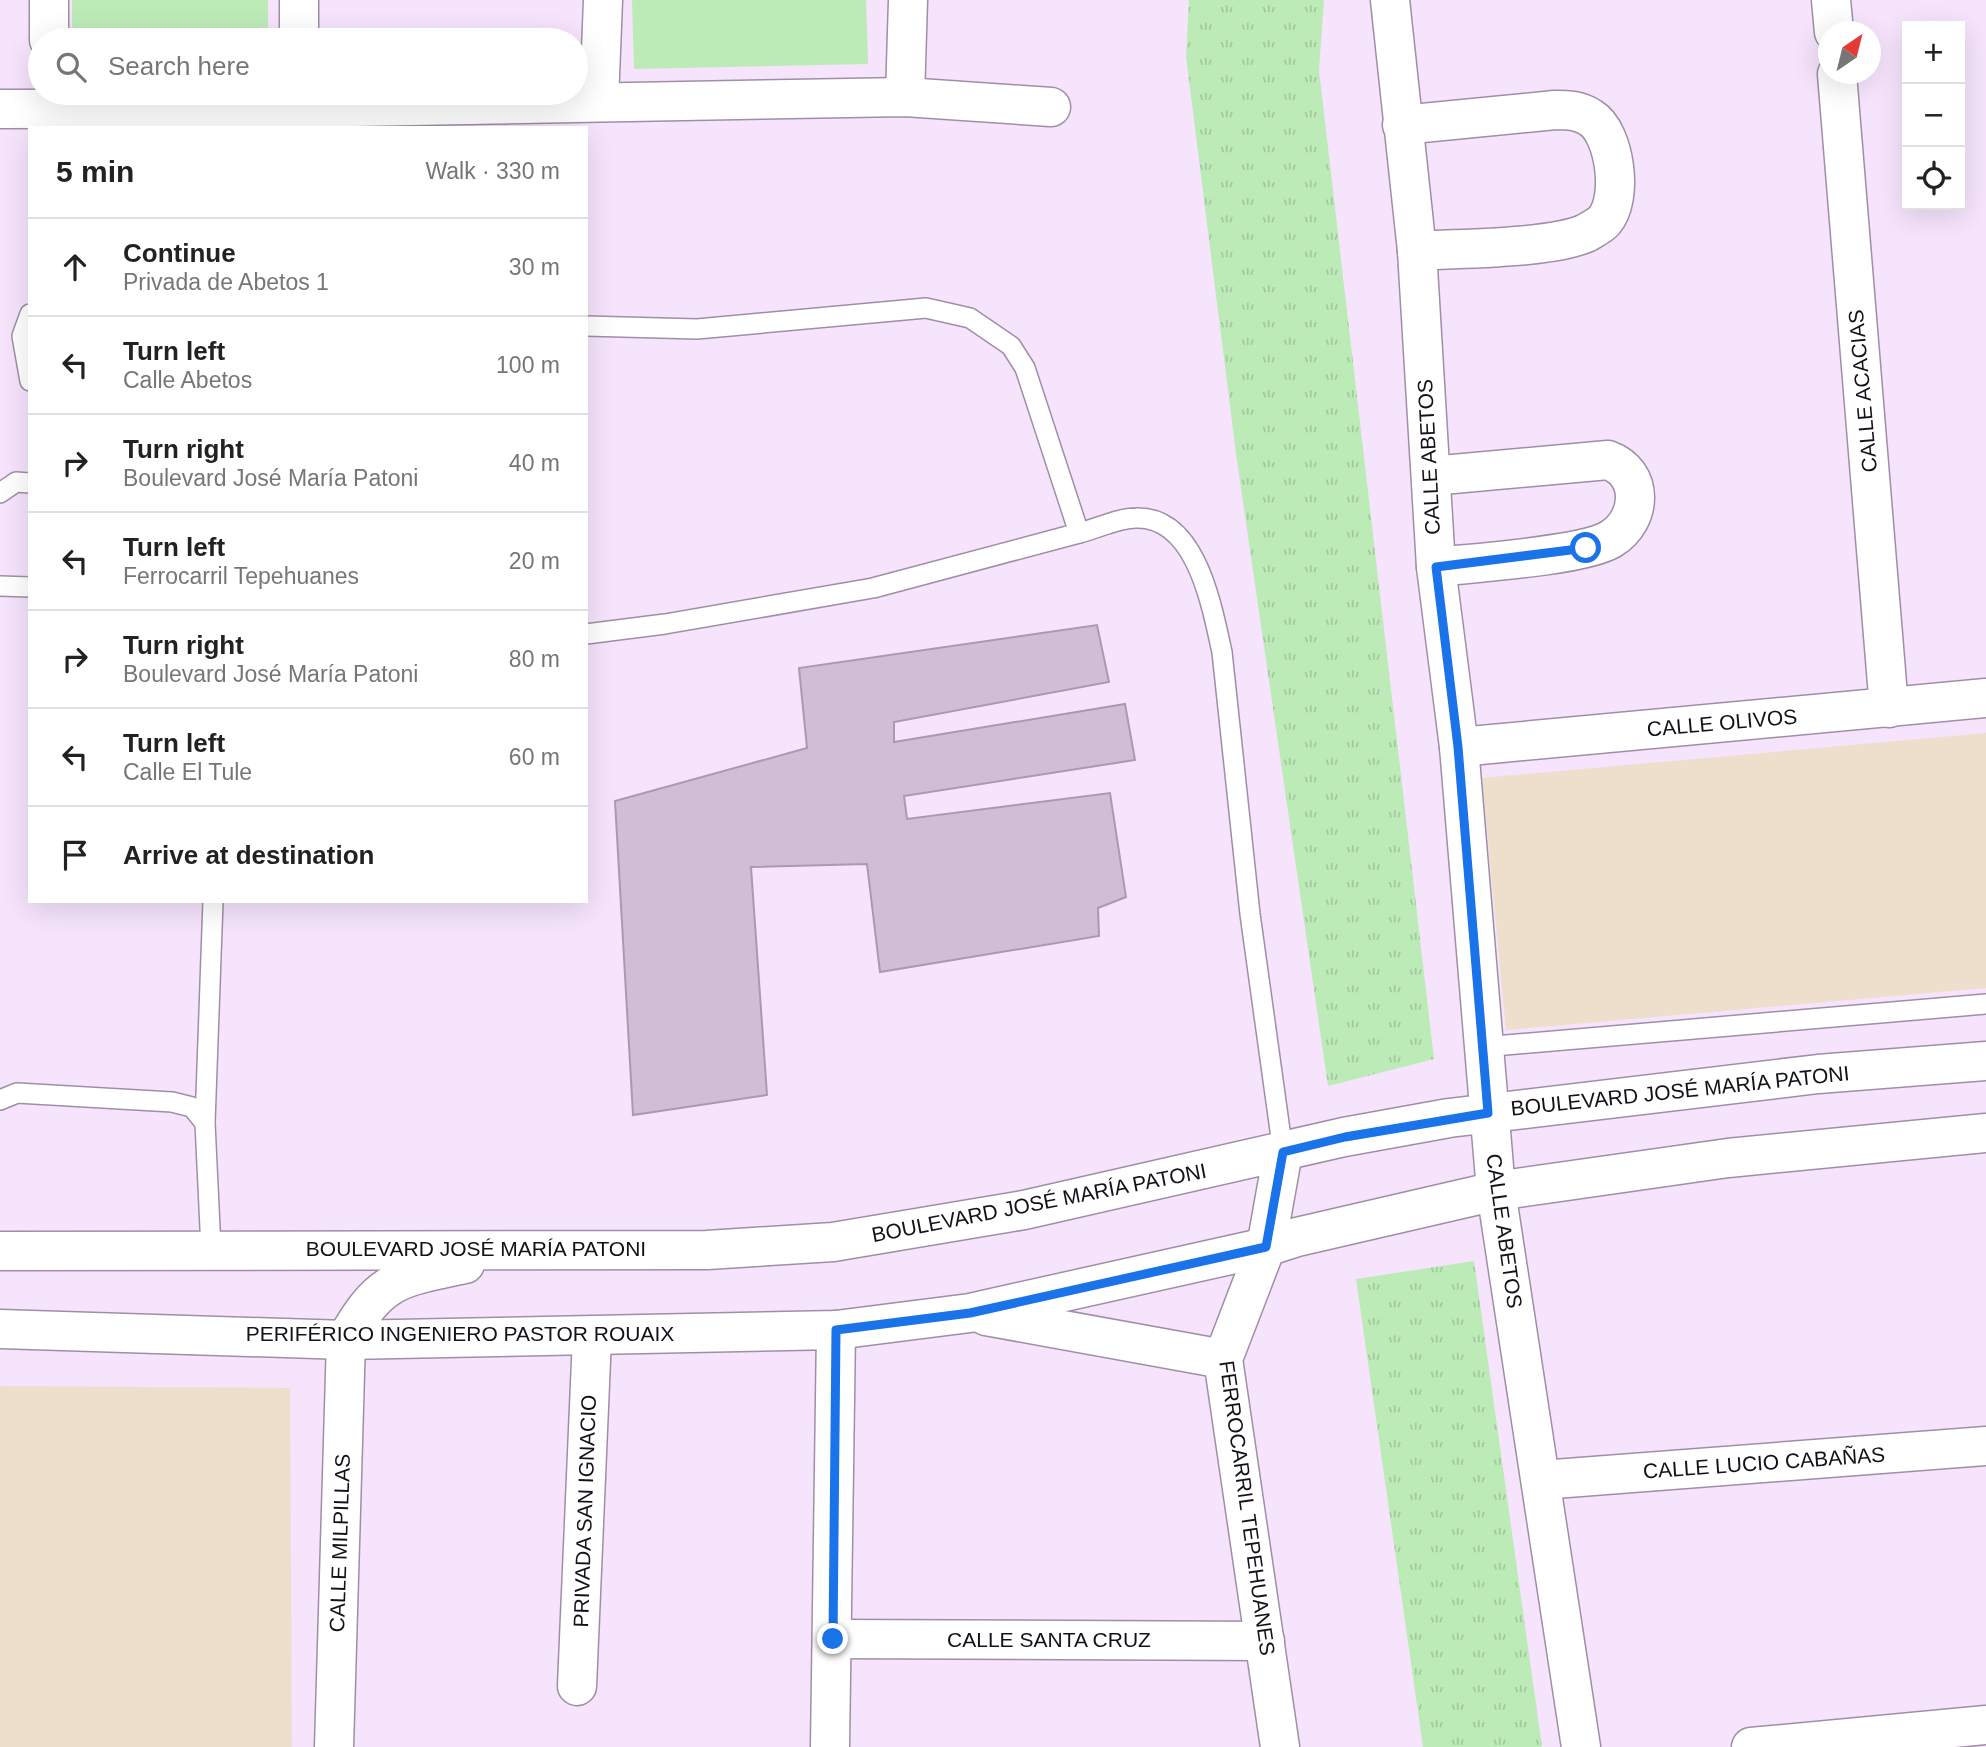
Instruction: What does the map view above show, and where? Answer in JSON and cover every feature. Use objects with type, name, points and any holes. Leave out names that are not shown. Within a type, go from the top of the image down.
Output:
[{"type":"street","points":[[49,0],[49,28]]},
{"type":"street","points":[[299,0],[299,28]]},
{"type":"street","points":[[599,101],[603,0]]},
{"type":"street","points":[[905,97],[908,0]]},
{"type":"street","name":"CALLE ABETOS","points":[[1390,0],[1417,251],[1436,567],[1458,747],[1496,1191],[1581,1747]]},
{"type":"street","points":[[1831,0],[1833,21]]},
{"type":"street","name":"CALLE ACACIAS","points":[[1838,84],[1889,708]]},
{"type":"street","points":[[588,101],[905,97],[1051,107]]},
{"type":"street","points":[[0,109],[29,105]]},
{"type":"street","points":[[1402,125],[1576,111],[1592,119],[1603,132],[1610,147],[1616,187],[1604,221],[1587,232],[1563,240],[1417,251]]},
{"type":"street","points":[[1431,476],[1608,460],[1622,465],[1637,492],[1633,510],[1624,526],[1611,540],[1586,548],[1436,567]]},
{"type":"street","name":"CALLE OLIVOS","points":[[1458,747],[1986,698]]},
{"type":"street","name":"BOULEVARD JOSÉ MARÍA PATONI","points":[[0,1251],[707,1250],[833,1242],[960,1223],[1345,1137],[1488,1113],[1818,1074],[1986,1061]]},
{"type":"street","points":[[830,1747],[836,1330],[970,1313],[1266,1247],[1310,1233],[1496,1191],[1741,1156],[1986,1133]]},
{"type":"street","name":"FERROCARRIL TEPEHUANES","points":[[1280,1747],[1223,1359],[1266,1247],[1283,1152]]},
{"type":"street","points":[[346,1340],[370,1301],[379,1291],[396,1282],[532,1249]]},
{"type":"street","points":[[970,1313],[1223,1359]]},
{"type":"street","name":"PERIFÉRICO INGENIERO PASTOR ROUAIX","points":[[0,1329],[346,1340],[836,1330]]},
{"type":"street","name":"PRIVADA SAN IGNACIO","points":[[577,1686],[592,1337]]},
{"type":"street","name":"CALLE MILPILLAS","points":[[334,1747],[346,1340]]},
{"type":"street","name":"CALLE LUCIO CABAÑAS","points":[[1541,1480],[1986,1446]]},
{"type":"street","name":"CALLE SANTA CRUZ","points":[[833,1639],[1265,1641]]},
{"type":"street","points":[[1751,1747],[1986,1725]]},
{"type":"lane","points":[[588,326],[697,329],[926,308],[970,318],[1011,346],[1025,368],[1079,533]]},
{"type":"lane","points":[[28,320],[22,336],[28,370]]},
{"type":"lane","points":[[0,493],[16,482],[28,483]]},
{"type":"lane","points":[[588,634],[665,624],[873,588],[1136,518],[1165,526],[1180,537],[1191,553],[1213,611],[1222,652],[1251,914],[1283,1152]]},
{"type":"lane","points":[[0,586],[28,587]]},
{"type":"lane","points":[[211,1249],[205,1123],[213,903]]},
{"type":"lane","points":[[1483,1047],[1986,1004]]},
{"type":"lane","points":[[0,1100],[17,1093],[173,1102],[192,1107],[205,1123]]},
{"type":"shaded area","points":[[1986,733],[1986,988],[1506,1030],[1482,778]]},
{"type":"shaded area","points":[[0,1386],[290,1388],[292,1747],[0,1747]]},
{"type":"green space","points":[[72,0],[268,0],[268,28],[72,28]]},
{"type":"green space","points":[[632,0],[866,0],[868,64],[634,69]]},
{"type":"green space","points":[[1189,0],[1324,0],[1319,70],[1434,1059],[1328,1086],[1236,454],[1186,57]]},
{"type":"green space","points":[[1474,1261],[1542,1747],[1423,1747],[1356,1279]]},
{"type":"building","points":[[1097,625],[1109,682],[894,722],[894,742],[1125,704],[1135,760],[904,796],[907,819],[1110,793],[1126,897],[1098,908],[1099,936],[880,972],[867,864],[751,867],[767,1095],[633,1115],[615,801],[807,748],[799,668]]},
{"type":"route","points":[[833,1639],[836,1330],[970,1313],[1266,1247],[1283,1152],[1345,1137],[1488,1113],[1458,747],[1436,567],[1586,548]]}]
